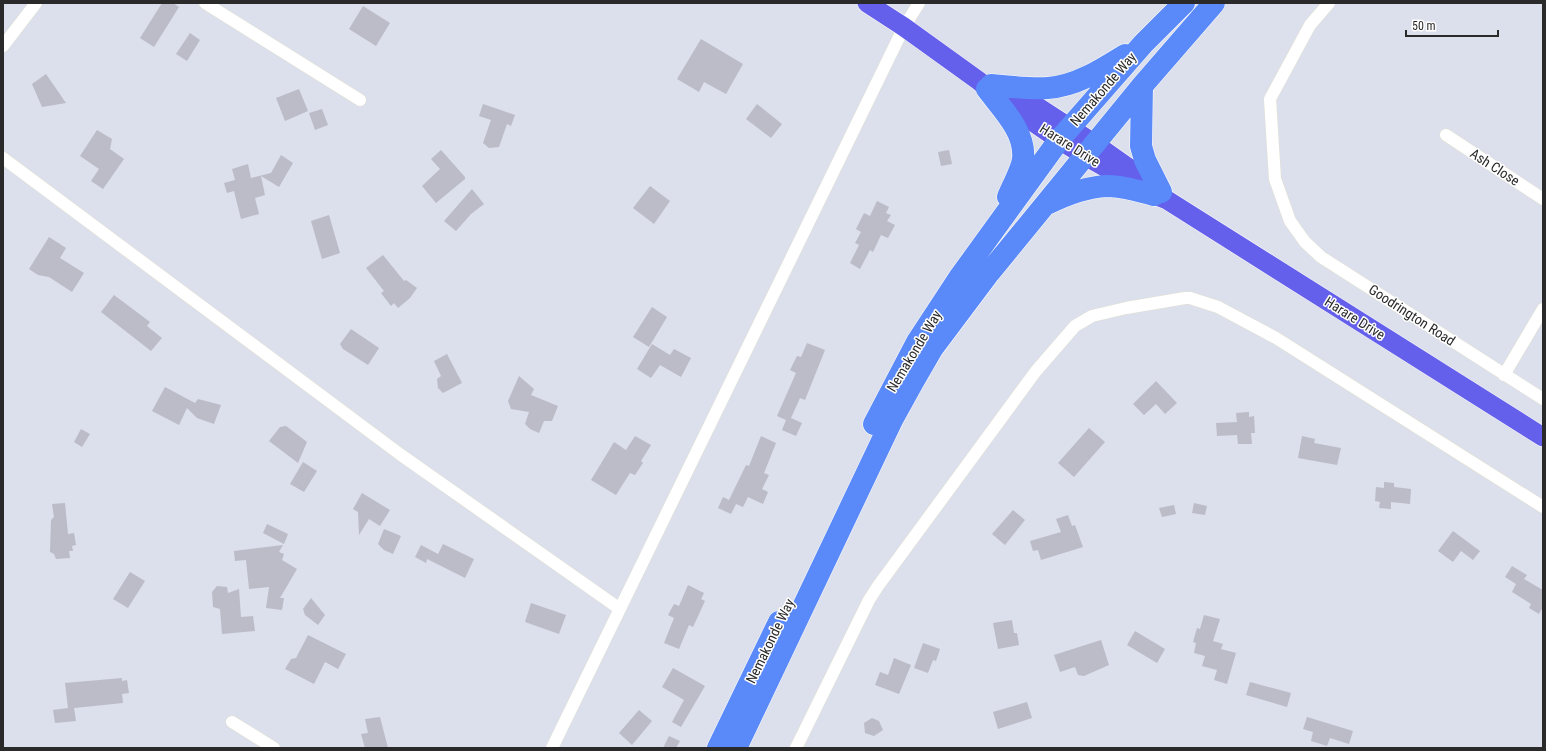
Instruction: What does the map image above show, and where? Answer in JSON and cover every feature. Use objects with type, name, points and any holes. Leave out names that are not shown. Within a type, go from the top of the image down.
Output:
[{"type":"highway","name":"Nemakonde Way","points":[[718,748],[897,377],[917,342],[959,278],[1064,134],[1143,44],[1184,3]]},
{"type":"highway","name":"Nemakonde Way","points":[[736,748],[889,427],[932,350],[976,290],[1044,205],[1142,86],[1214,3]]},
{"type":"highway","points":[[986,85],[1047,88],[1061,86],[1080,80],[1143,44]]},
{"type":"highway","points":[[986,85],[1012,122],[1019,135],[1023,160],[994,231]]},
{"type":"highway","points":[[1142,86],[1141,146],[1145,160],[1161,196]]},
{"type":"highway","points":[[1044,205],[1064,196],[1098,187],[1108,186],[1127,188],[1161,196]]},
{"type":"main road","name":"Harare Drive","points":[[867,3],[904,27],[986,85],[1022,98],[1064,134],[1543,437]]},
{"type":"street","points":[[3,46],[36,3]]},
{"type":"street","points":[[205,3],[360,100]]},
{"type":"street","points":[[552,748],[904,27],[920,3]]},
{"type":"street","name":"Goodrington Road","points":[[1328,3],[1310,24],[1270,100],[1274,179],[1290,221],[1305,242],[1321,257],[1543,399]]},
{"type":"street","name":"Ash Close","points":[[1446,135],[1543,198]]},
{"type":"street","points":[[3,158],[401,455],[620,609]]},
{"type":"street","points":[[796,748],[869,600],[878,586],[1036,371],[1075,326],[1092,316],[1133,306],[1185,298],[1190,298],[1218,307],[1276,338],[1543,507]]},
{"type":"street","points":[[1504,375],[1543,309]]},
{"type":"street","points":[[232,722],[274,748]]},
{"type":"building","points":[[162,3],[173,3],[179,7],[154,47],[140,38]]},
{"type":"building","points":[[363,6],[390,23],[376,46],[349,29]]},
{"type":"building","points":[[190,33],[200,40],[187,61],[176,54]]},
{"type":"building","points":[[701,39],[743,64],[726,94],[704,82],[699,92],[677,79]]},
{"type":"building","points":[[46,74],[66,103],[42,107],[32,84]]},
{"type":"building","points":[[299,89],[308,111],[285,121],[276,98]]},
{"type":"building","points":[[483,104],[515,115],[511,126],[507,124],[499,147],[489,148],[483,143],[491,120],[479,116]]},
{"type":"building","points":[[757,104],[782,124],[771,138],[746,119]]},
{"type":"building","points":[[322,109],[328,125],[315,130],[309,113]]},
{"type":"building","points":[[97,130],[112,139],[110,149],[124,159],[103,189],[91,181],[99,169],[80,156]]},
{"type":"building","points":[[441,150],[465,177],[465,179],[436,203],[422,186],[440,169],[431,159]]},
{"type":"building","points":[[949,150],[952,164],[941,166],[938,152]]},
{"type":"building","points":[[281,155],[293,163],[279,187],[261,176],[265,195],[255,198],[259,214],[241,219],[234,191],[227,193],[224,183],[235,180],[232,169],[248,164],[251,178],[271,173]]},
{"type":"building","points":[[650,186],[670,201],[654,224],[633,208]]},
{"type":"building","points":[[472,189],[484,204],[471,214],[456,231],[444,221]]},
{"type":"building","points":[[877,201],[889,207],[886,213],[891,215],[887,221],[895,225],[888,238],[881,235],[873,252],[870,250],[860,269],[850,263],[859,245],[855,243],[861,232],[856,229],[864,213],[870,216]]},
{"type":"building","points":[[329,215],[340,253],[322,259],[311,221]]},
{"type":"building","points":[[49,237],[66,248],[60,258],[84,273],[72,292],[49,277],[38,275],[29,269]]},
{"type":"building","points":[[383,255],[404,281],[406,280],[417,288],[410,298],[398,308],[394,303],[391,306],[381,293],[384,291],[366,268]]},
{"type":"building","points":[[114,295],[150,322],[147,326],[162,338],[151,351],[101,312]]},
{"type":"building","points":[[652,307],[667,317],[649,347],[633,337]]},
{"type":"building","points":[[351,329],[379,348],[368,365],[343,349],[340,344]]},
{"type":"building","points":[[807,343],[825,350],[805,400],[800,398],[791,418],[802,423],[796,436],[782,430],[786,420],[777,416],[796,373],[790,370],[797,356],[801,357]]},
{"type":"building","points":[[652,344],[670,355],[674,349],[691,358],[681,377],[660,365],[651,378],[637,369]]},
{"type":"building","points":[[447,354],[462,383],[443,393],[438,388],[437,379],[441,376],[434,361]]},
{"type":"building","points":[[519,376],[534,389],[531,395],[558,406],[552,421],[544,421],[539,433],[530,429],[525,424],[529,412],[511,409],[508,401]]},
{"type":"building","points":[[1156,381],[1177,403],[1165,414],[1156,404],[1144,415],[1133,404]]},
{"type":"building","points":[[165,387],[195,403],[198,399],[221,405],[214,424],[197,418],[187,408],[179,425],[152,411]]},
{"type":"building","points":[[1249,412],[1249,417],[1254,416],[1255,433],[1251,433],[1252,444],[1238,444],[1237,435],[1217,436],[1216,423],[1237,422],[1236,413]]},
{"type":"building","points":[[286,426],[307,442],[298,463],[269,441],[280,427]]},
{"type":"building","points":[[1089,428],[1105,442],[1074,477],[1058,463]]},
{"type":"building","points":[[81,429],[90,434],[82,447],[74,442]]},
{"type":"building","points":[[635,436],[651,445],[641,461],[643,463],[635,475],[630,473],[616,495],[591,480],[614,442],[626,450]]},
{"type":"building","points":[[761,436],[776,443],[764,473],[769,475],[762,489],[768,492],[763,504],[748,497],[743,507],[736,504],[731,514],[718,508],[723,497],[729,500],[746,465],[749,466]]},
{"type":"building","points":[[1302,436],[1315,439],[1314,443],[1341,448],[1337,465],[1298,458]]},
{"type":"building","points":[[303,462],[317,471],[304,492],[290,484]]},
{"type":"building","points":[[1384,482],[1394,483],[1394,487],[1411,489],[1410,504],[1391,502],[1391,509],[1379,508],[1380,502],[1375,501],[1376,487],[1384,488]]},
{"type":"building","points":[[362,493],[390,510],[380,526],[369,519],[359,535],[358,512],[353,509]]},
{"type":"building","points":[[65,503],[68,534],[74,533],[76,545],[72,546],[73,551],[69,551],[70,558],[56,559],[54,554],[50,552],[51,520],[54,517],[52,504]]},
{"type":"building","points":[[1194,503],[1207,506],[1205,515],[1192,513]]},
{"type":"building","points":[[1174,505],[1176,514],[1162,517],[1159,508]]},
{"type":"building","points":[[1013,510],[1025,520],[1005,545],[992,534]]},
{"type":"building","points":[[1068,515],[1072,526],[1075,525],[1083,547],[1041,560],[1038,550],[1033,551],[1030,541],[1061,532],[1056,519]]},
{"type":"building","points":[[267,524],[288,534],[284,544],[263,533]]},
{"type":"building","points":[[384,529],[401,536],[393,554],[384,550],[378,544]]},
{"type":"building","points":[[1453,531],[1480,551],[1473,560],[1461,551],[1453,562],[1438,551]]},
{"type":"building","points":[[443,544],[474,559],[465,578],[427,559],[426,563],[415,557],[421,545],[438,554]]},
{"type":"building","points":[[283,545],[279,552],[284,554],[282,560],[297,569],[280,598],[284,598],[282,610],[266,608],[269,587],[249,589],[246,560],[235,561],[234,551]]},
{"type":"building","points":[[1512,566],[1527,575],[1524,579],[1543,590],[1543,607],[1539,614],[1529,608],[1531,604],[1512,592],[1516,584],[1505,577]]},
{"type":"building","points":[[130,572],[145,581],[128,608],[113,599]]},
{"type":"building","points":[[688,585],[704,593],[701,599],[705,601],[693,627],[689,625],[679,649],[664,643],[674,618],[668,615],[674,604],[679,606]]},
{"type":"building","points":[[217,586],[227,587],[228,593],[239,589],[241,617],[253,616],[255,631],[222,634],[220,609],[213,607],[212,592]]},
{"type":"building","points":[[311,598],[325,615],[318,625],[305,615],[303,609]]},
{"type":"building","points":[[531,603],[566,615],[559,634],[525,622]]},
{"type":"building","points":[[1204,615],[1220,619],[1213,641],[1223,644],[1221,649],[1236,653],[1227,684],[1214,680],[1217,670],[1202,666],[1205,656],[1194,653],[1196,643],[1193,642],[1197,628],[1200,629]]},
{"type":"building","points":[[1012,620],[1014,633],[1017,633],[1019,645],[998,649],[993,623]]},
{"type":"building","points":[[1135,631],[1165,649],[1157,663],[1127,645]]},
{"type":"building","points":[[308,635],[346,654],[338,669],[325,662],[314,684],[285,669],[291,659],[296,658]]},
{"type":"building","points":[[1101,640],[1109,665],[1084,676],[1078,675],[1075,667],[1060,672],[1054,655]]},
{"type":"building","points":[[923,643],[940,649],[936,661],[933,660],[928,673],[914,668]]},
{"type":"building","points":[[894,658],[911,665],[899,694],[875,685],[880,672],[888,675]]},
{"type":"building","points":[[673,668],[705,686],[681,727],[672,722],[684,700],[662,687]]},
{"type":"building","points":[[122,678],[122,681],[127,680],[129,693],[122,694],[123,703],[74,708],[76,721],[55,723],[53,710],[68,708],[65,683]]},
{"type":"building","points":[[1250,682],[1291,693],[1287,707],[1246,695]]},
{"type":"building","points":[[1027,702],[1032,718],[998,729],[993,712]]},
{"type":"building","points":[[639,710],[652,721],[632,745],[619,733]]},
{"type":"building","points":[[380,717],[388,748],[365,748],[361,734],[368,733],[365,719]]},
{"type":"building","points":[[1307,717],[1353,731],[1349,744],[1330,738],[1327,746],[1311,741],[1313,732],[1303,729]]},
{"type":"building","points":[[872,718],[879,721],[883,730],[874,736],[865,733],[864,723]]},
{"type":"building","points":[[669,736],[680,741],[676,748],[663,748]]}]
